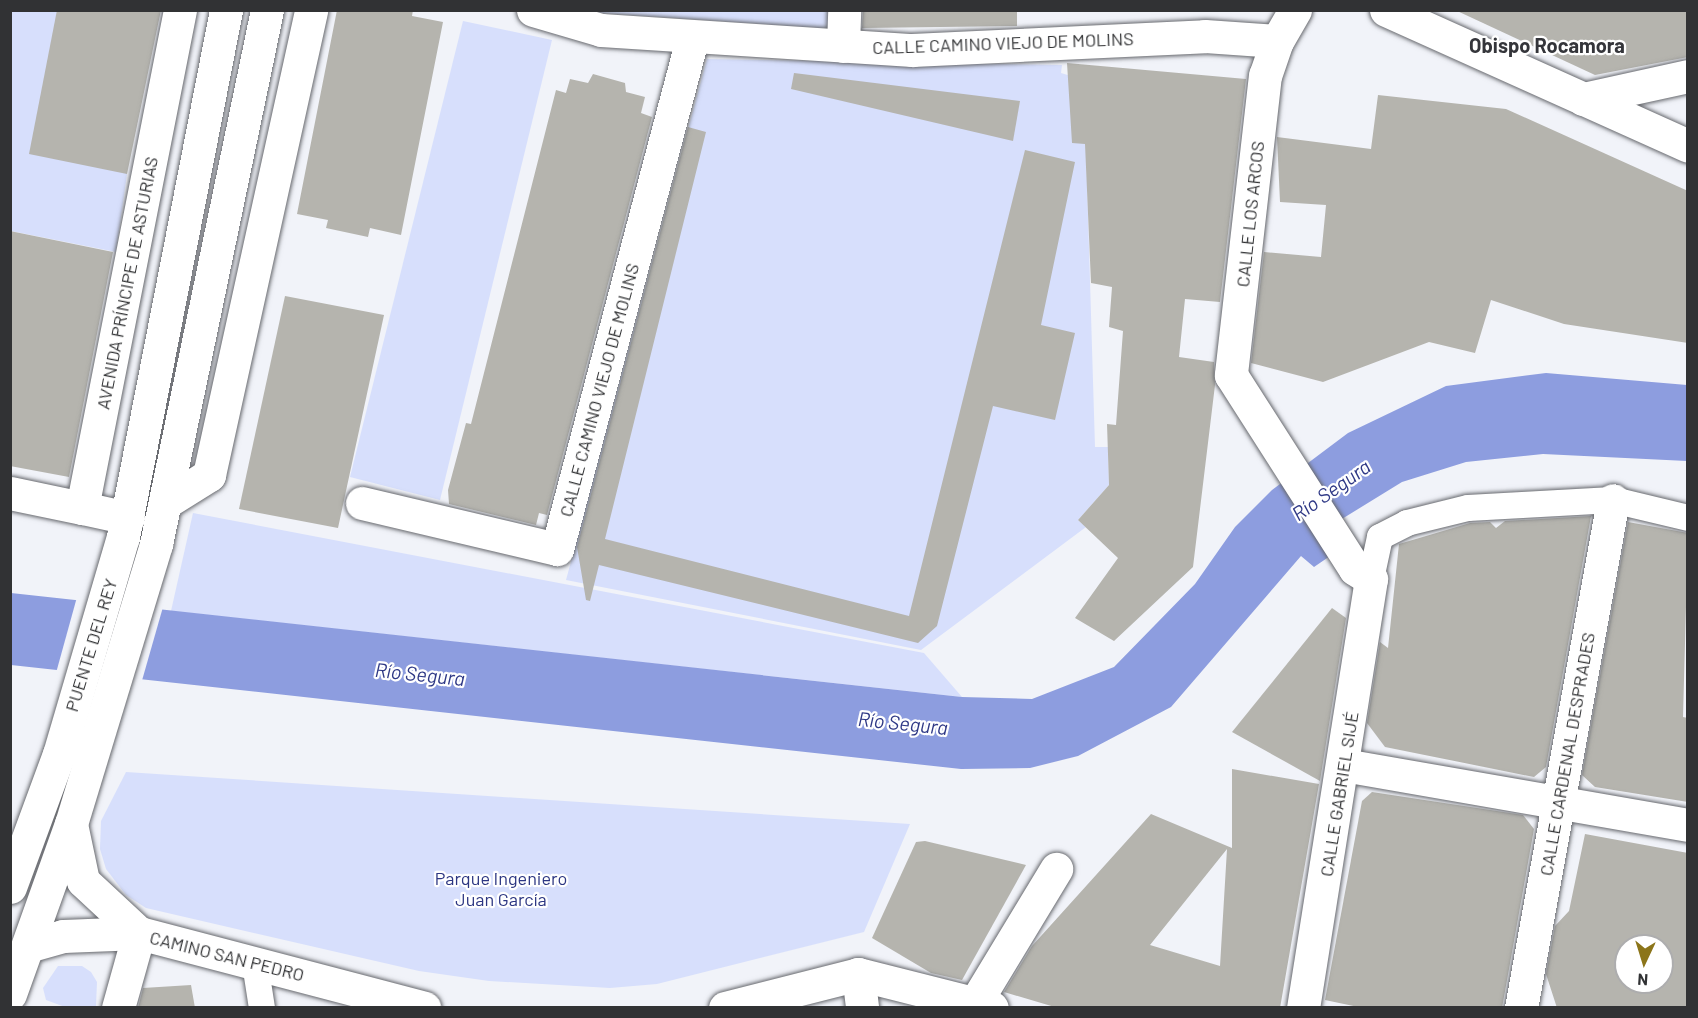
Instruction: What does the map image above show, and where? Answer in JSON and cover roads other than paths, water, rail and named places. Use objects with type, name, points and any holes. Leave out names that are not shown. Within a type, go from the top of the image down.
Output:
[{"type":"street","name":"AVENIDA PRÍNCIPE DE ASTURIAS","points":[[82,508],[180,10]]},
{"type":"street","points":[[10,493],[82,508],[126,527],[226,10]]},
{"type":"street","points":[[166,501],[267,10]]},
{"type":"street","points":[[166,501],[209,475],[311,10]]},
{"type":"street","name":"CALLE CAMINO VIEJO DE MOLINS","points":[[533,10],[567,25],[692,39],[912,50],[1205,36],[1277,40]]},
{"type":"street","points":[[843,46],[844,10]]},
{"type":"street","name":"CALLE LOS ARCOS","points":[[1295,10],[1277,40],[1265,75],[1232,375],[1355,569],[1371,579]]},
{"type":"street","points":[[1386,10],[1688,146]]},
{"type":"street","name":"CALLE CAMINO VIEJO DE MOLINS","points":[[362,503],[557,549],[692,39]]},
{"type":"street","points":[[1583,99],[1688,76]]},
{"type":"street","points":[[1371,579],[1380,537],[1407,522],[1468,508],[1613,500],[1688,518]]},
{"type":"street","name":"CALLE CARDENAL DESPRADES","points":[[1521,1008],[1613,500]]},
{"type":"street","name":"PUENTE DEL REY","points":[[74,758],[156,544],[166,501]]},
{"type":"street","name":"PUENTE DEL REY","points":[[74,758],[126,527]]},
{"type":"street","name":"CALLE GABRIEL SIJÉ","points":[[1303,1008],[1344,765],[1371,579]]},
{"type":"street","points":[[74,758],[71,824],[83,881],[139,933],[118,1008]]},
{"type":"street","points":[[11,884],[74,758]]},
{"type":"street","points":[[1344,765],[1688,825]]},
{"type":"street","points":[[10,994],[71,824]]},
{"type":"street","points":[[725,1008],[858,974],[983,1005],[1056,869]]},
{"type":"street","name":"CAMINO SAN PEDRO","points":[[28,945],[63,936],[139,933],[424,1008]]},
{"type":"street","points":[[255,963],[262,1008]]},
{"type":"street","points":[[858,974],[862,1008]]},
{"type":"water","name":"Río Segura","points":[[1546,373],[1687,385],[1687,461],[1543,454],[1466,462],[1402,482],[1324,530],[1333,554],[1314,567],[1301,556],[1171,707],[1078,756],[1030,768],[961,769],[11,665],[11,593],[962,697],[1032,699],[1114,667],[1195,584],[1235,527],[1272,490],[1348,433],[1446,386]]},
{"type":"district","name":"Obispo Rocamora","points":[[1547,45]]},
{"type":"park label","name":"Parque Ingeniero Juan García","points":[[501,889]]}]
